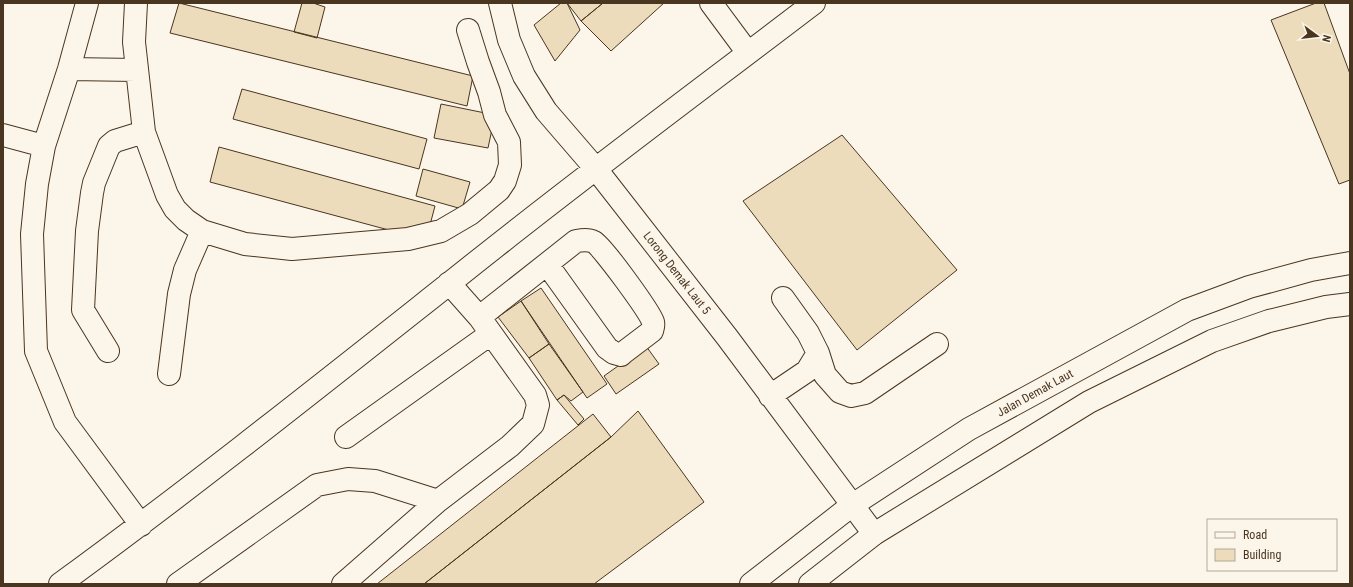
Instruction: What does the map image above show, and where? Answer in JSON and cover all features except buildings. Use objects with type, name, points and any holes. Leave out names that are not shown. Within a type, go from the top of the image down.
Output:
[{"type":"street","points":[[87,3],[69,69],[44,146],[37,184],[32,234],[36,351],[65,422],[141,525]]},
{"type":"street","points":[[136,3],[134,42],[144,132],[167,195],[175,210],[202,231],[245,244],[292,248],[408,239],[441,231],[470,214],[499,190],[505,180],[511,156],[509,142],[495,115],[489,92],[468,30]]},
{"type":"street","name":"Lorong Demak Laut 5","points":[[500,3],[510,40],[524,76],[532,91],[546,111],[596,169],[770,396],[851,506],[874,534]]},
{"type":"street","points":[[711,3],[748,53]]},
{"type":"street","points":[[60,584],[141,525],[390,332],[449,283],[814,3]]},
{"type":"street","points":[[69,69],[136,70]]},
{"type":"street","points":[[108,350],[83,310],[87,231],[92,193],[108,146],[115,141],[144,132]]},
{"type":"street","points":[[3,135],[44,146]]},
{"type":"street","points":[[169,374],[179,294],[185,270],[202,231]]},
{"type":"street","points":[[480,318],[547,264],[576,242],[583,240],[594,242],[600,246],[652,320],[652,331],[621,355],[614,353],[607,348],[547,264]]},
{"type":"street","name":"Jalan Demak Laut","points":[[751,584],[851,506],[969,429],[1187,310],[1256,286],[1311,270],[1350,263]]},
{"type":"street","points":[[343,584],[438,501],[510,446],[533,424],[536,418],[538,405],[535,395],[492,337],[480,318],[449,283]]},
{"type":"street","points":[[783,298],[808,333],[818,353],[825,375],[840,392],[851,396],[865,393],[937,344]]},
{"type":"street","points":[[810,584],[874,534],[1089,402],[1212,341],[1269,321],[1326,307],[1350,304]]},
{"type":"street","points":[[346,437],[378,416],[482,340],[492,337]]},
{"type":"street","points":[[770,396],[807,371],[818,353]]},
{"type":"street","points":[[178,584],[318,485],[348,479],[375,481],[438,501]]}]
